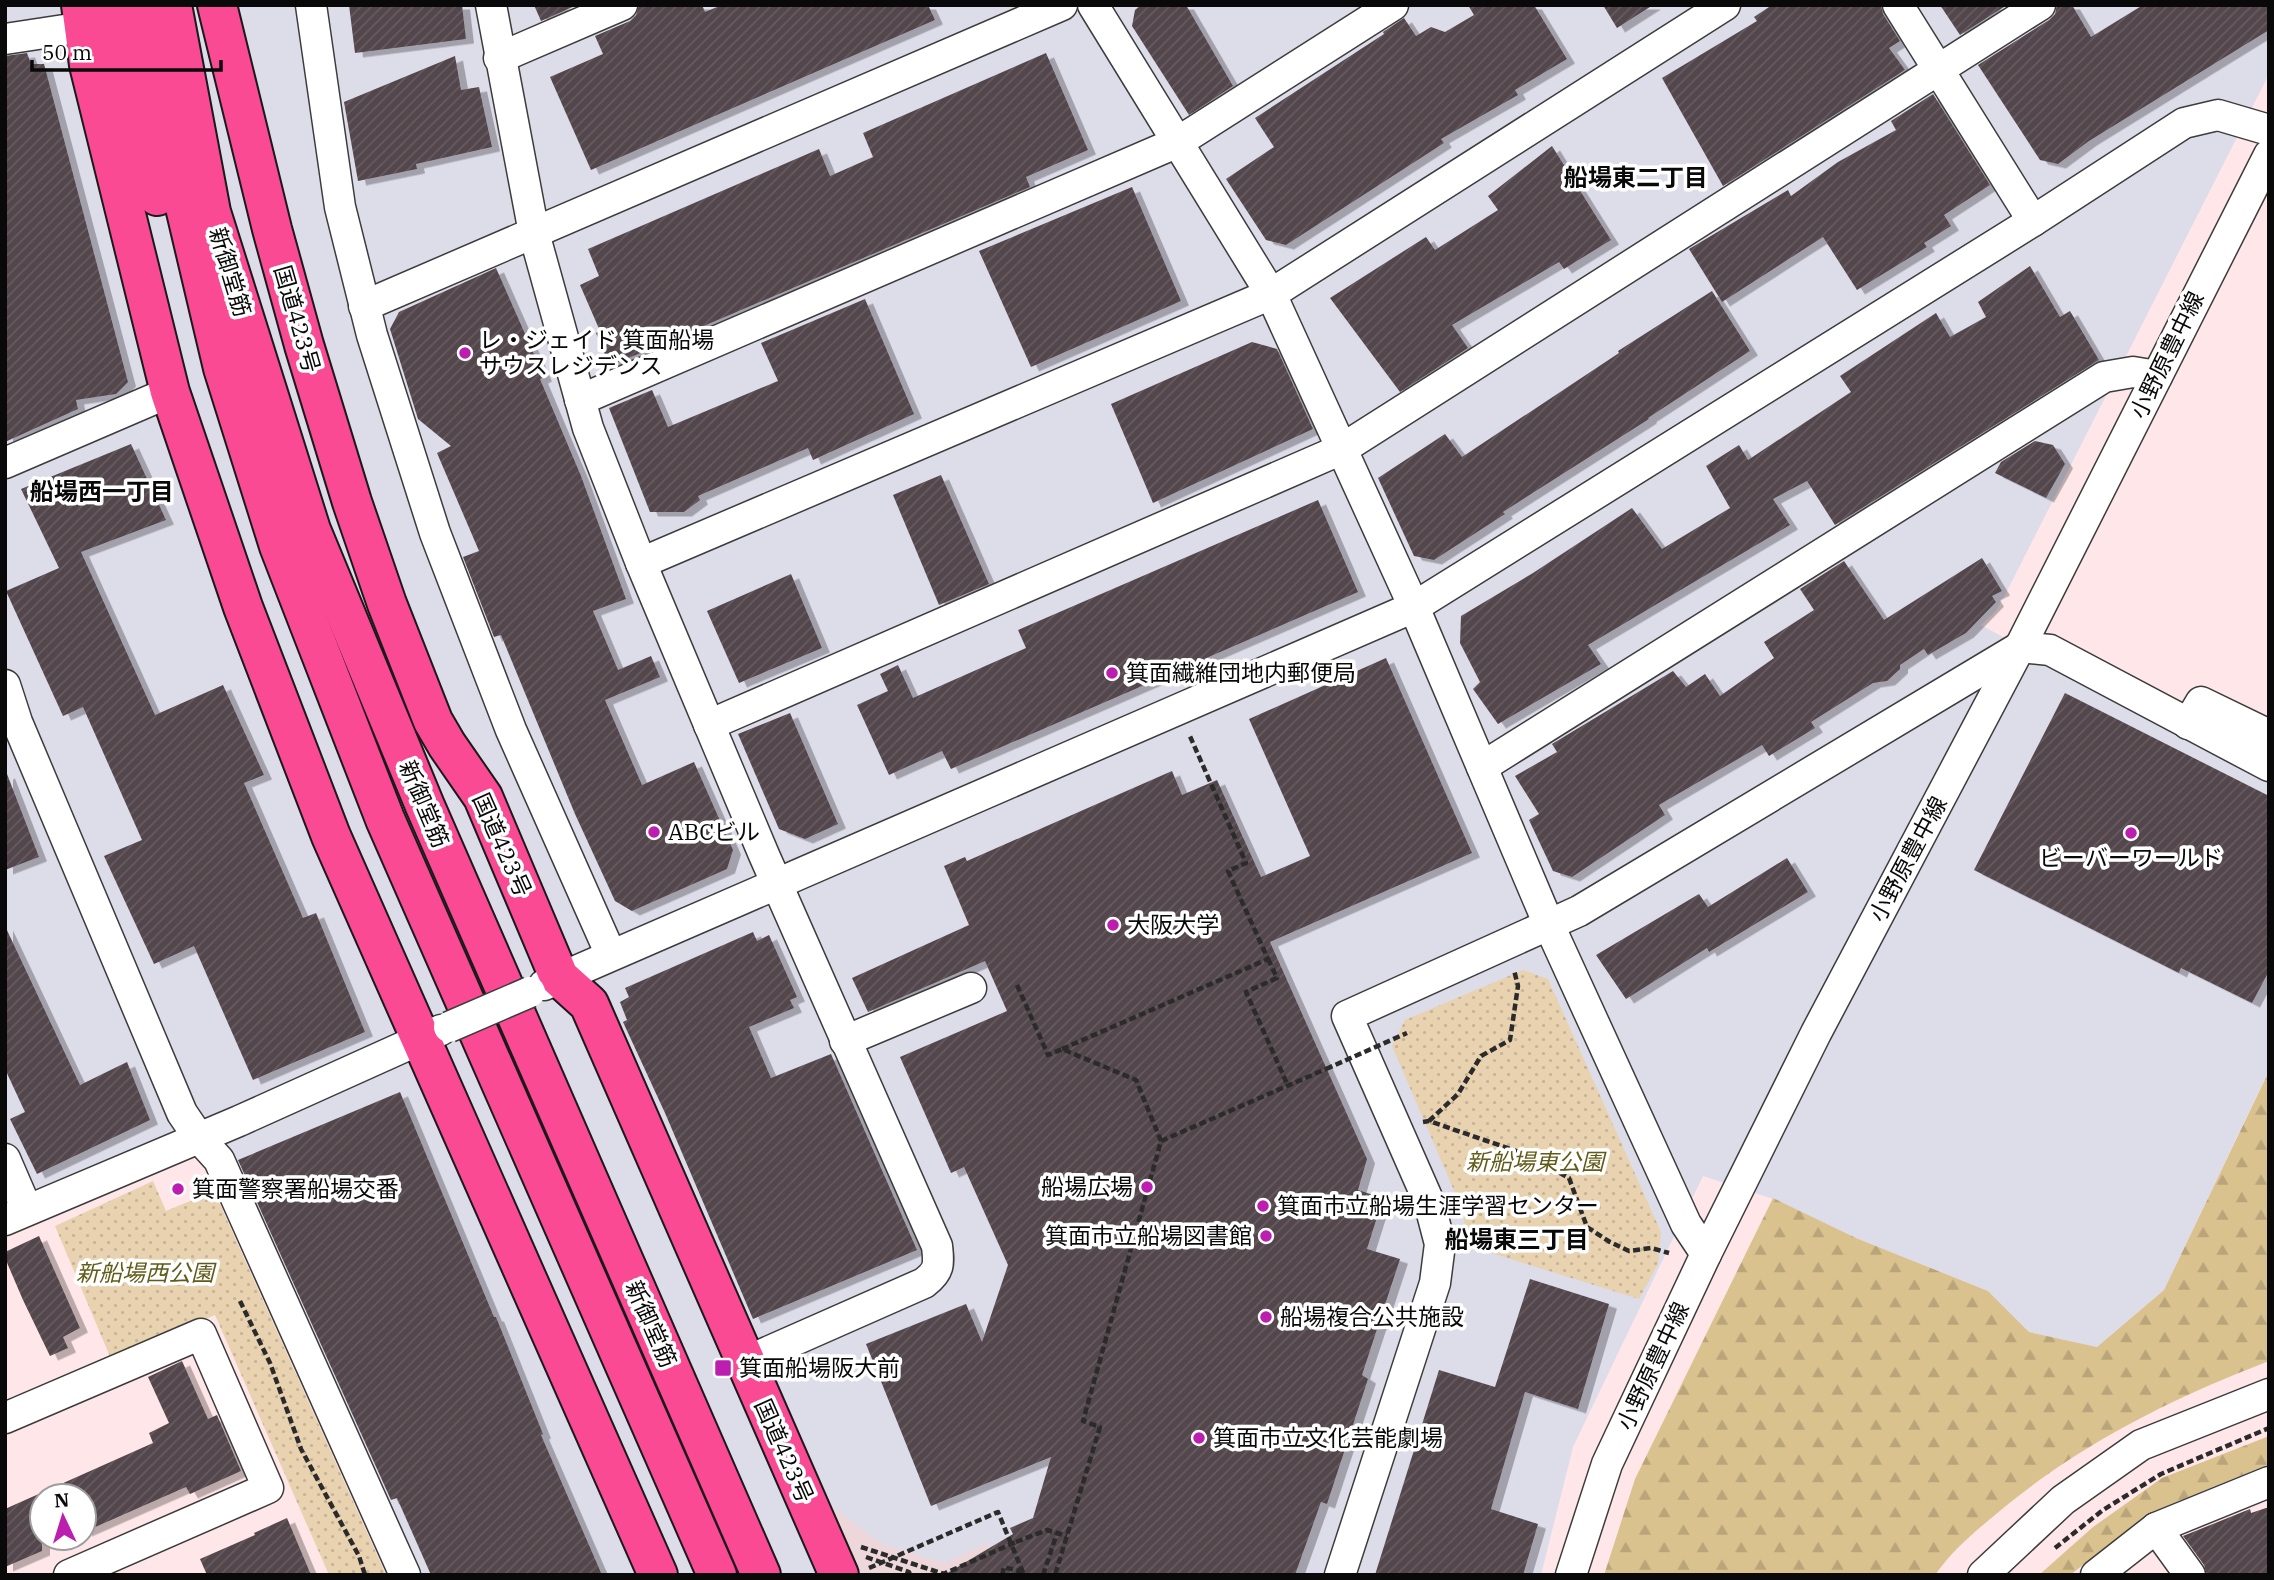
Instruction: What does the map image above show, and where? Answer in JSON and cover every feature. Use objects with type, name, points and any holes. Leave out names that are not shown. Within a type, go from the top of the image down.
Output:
[{"type":"highway","name":"新御堂筋","points":[[144,5],[159,97],[239,361],[419,794],[761,1575]]},
{"type":"highway","name":"新御堂筋","points":[[172,5],[239,361],[279,546],[385,819],[717,1575]]},
{"type":"highway","points":[[200,5],[220,164],[239,361]]},
{"type":"highway","name":"国道423号","points":[[217,5],[272,229],[304,345],[352,502],[387,604],[433,721],[483,797],[544,984],[589,1004],[745,1362],[855,1564]]},
{"type":"highway","points":[[91,13],[120,73],[191,306],[239,361]]},
{"type":"highway","points":[[91,13],[89,65],[170,392],[243,607],[331,836],[435,1033],[658,1575]]},
{"type":"street","points":[[311,5],[340,206],[364,306],[435,533],[511,730],[611,955]]},
{"type":"street","points":[[491,5],[534,233],[588,428],[709,725],[937,1246],[939,1262],[935,1275],[924,1283],[745,1362]]},
{"type":"street","points":[[499,58],[622,5]]},
{"type":"street","points":[[364,306],[1062,5]]},
{"type":"street","points":[[1093,5],[1271,294],[1414,607],[1549,925],[1686,1224],[1706,1254]]},
{"type":"street","points":[[580,400],[1178,142],[1393,5]]},
{"type":"street","points":[[641,563],[1271,294],[1725,5]]},
{"type":"street","points":[[1898,5],[2033,221]]},
{"type":"street","points":[[709,725],[1342,449],[2040,5]]},
{"type":"street","points":[[5,39],[91,13]]},
{"type":"street","points":[[5,1159],[16,1215],[199,1138],[544,984],[1414,607],[2033,221],[2184,123],[2218,116],[2269,130]]},
{"type":"street","name":"小野原豊中線","points":[[1571,1575],[1607,1464],[1706,1254],[1816,1033],[2020,647],[2269,155]]},
{"type":"street","points":[[1482,767],[2104,377],[2133,372],[2157,376]]},
{"type":"street","points":[[5,463],[170,392]]},
{"type":"street","points":[[1340,1575],[1435,1283],[1440,1244],[1429,1202],[1347,1016],[1579,911],[2020,647],[2050,650],[2269,766]]},
{"type":"street","points":[[5,685],[17,722],[176,1100],[199,1138],[219,1160],[405,1575]]},
{"type":"street","points":[[2188,724],[2201,702],[2269,735]]},
{"type":"street","points":[[845,1041],[971,988]]},
{"type":"street","points":[[5,1418],[201,1334],[268,1488],[69,1575]]},
{"type":"street","points":[[1983,1575],[2063,1500],[2141,1446],[2269,1394]]},
{"type":"street","points":[[2096,1575],[2155,1528],[2269,1482]]},
{"type":"street","points":[[2155,1528],[2190,1575]]},
{"type":"path","points":[[1189,734],[1247,863],[1228,871],[1277,978],[1246,992],[1288,1086]]},
{"type":"path","points":[[1017,985],[1048,1055],[1268,959]]},
{"type":"path","points":[[1429,1121],[1458,1094],[1481,1056],[1510,1040],[1518,986],[1513,967]]},
{"type":"path","points":[[1161,1141],[1407,1033]]},
{"type":"path","points":[[1055,1575],[1100,1427],[1083,1421],[1161,1141],[1136,1080],[1062,1049]]},
{"type":"path","points":[[1418,1123],[1429,1121],[1525,1154],[1569,1178],[1587,1227],[1629,1251],[1651,1248],[1669,1253]]},
{"type":"path","points":[[240,1301],[270,1363],[301,1449],[359,1556],[365,1575]]},
{"type":"path","points":[[2053,1549],[2103,1510],[2161,1474],[2269,1427]]},
{"type":"path","points":[[855,1564],[998,1512],[1024,1575]]},
{"type":"path","points":[[941,1575],[1047,1530],[1067,1536]]},
{"type":"path","points":[[1043,1575],[1057,1533]]},
{"type":"path","points":[[883,1555],[947,1575]]},
{"type":"path","points":[[855,1564],[866,1559],[909,1572],[910,1575]]},
{"type":"path","points":[[890,1567],[894,1575]]},
{"type":"path","points":[[1002,1575],[1004,1567],[1019,1571],[1018,1575]]},
{"type":"shaded area","points":[[5,5],[2269,5],[2269,74],[2007,591],[1995,612],[1981,625],[2269,783],[2269,1070],[2164,1290],[2097,1347],[2029,1332],[1988,1291],[1856,1238],[1773,1199],[1703,1176],[1573,1447],[1541,1575],[405,1575],[199,1138],[27,1210],[5,1159]]},
{"type":"shaded area","points":[[826,1496],[830,1505],[880,1543],[944,1563],[988,1543],[1002,1575],[850,1575],[817,1500]]},
{"type":"green space","name":"新船場東公園","points":[[1523,970],[1548,979],[1661,1232],[1658,1264],[1639,1299],[1469,1246],[1462,1209],[1392,1046],[1405,1020]]},
{"type":"green space","points":[[2269,1071],[2269,1361],[2160,1408],[2058,1467],[1978,1529],[1955,1550],[1935,1575],[1604,1575],[1635,1479],[1773,1198],[1856,1238],[1988,1291],[2029,1332],[2097,1347],[2164,1290]]},
{"type":"green space","name":"新船場西公園","points":[[153,1181],[166,1211],[214,1191],[386,1575],[329,1575],[215,1315],[111,1359],[55,1226]]},
{"type":"green space","points":[[2269,1436],[2269,1464],[2152,1512],[2070,1575],[2039,1575],[2093,1527],[2162,1478]]},
{"type":"building","points":[[349,5],[462,5],[466,39],[355,53]]},
{"type":"building","points":[[534,5],[577,5],[541,21]]},
{"type":"building","points":[[639,5],[702,5],[705,12],[722,5],[928,5],[935,20],[591,170],[550,77],[603,54],[595,36],[630,21],[636,15]]},
{"type":"building","points":[[1141,5],[1186,5],[1233,86],[1189,115],[1132,26],[1135,10]]},
{"type":"building","points":[[1468,5],[1534,5],[1567,59],[1515,90],[1518,95],[1441,139],[1444,143],[1286,245],[1266,240],[1226,179],[1274,147],[1255,118],[1384,34],[1383,32],[1404,18],[1416,36],[1431,27],[1445,32],[1474,15]]},
{"type":"building","points":[[1603,5],[1653,5],[1617,28]]},
{"type":"building","points":[[1772,5],[1881,5],[1883,14],[1900,41],[1889,48],[1905,70],[1723,186],[1662,78],[1757,21],[1754,17]]},
{"type":"building","points":[[1940,5],[2007,5],[1960,35]]},
{"type":"building","points":[[2057,5],[2072,5],[2091,37],[2143,5],[2269,5],[2269,30],[2089,141],[2058,164],[2040,160],[1978,65],[2049,20],[2055,14]]},
{"type":"building","points":[[27,53],[31,64],[44,64],[128,382],[116,394],[76,400],[78,409],[5,442],[5,56]]},
{"type":"building","points":[[1046,53],[1088,150],[1026,177],[1030,187],[610,366],[596,333],[600,331],[580,285],[599,276],[588,249],[819,149],[830,176],[873,157],[863,133]]},
{"type":"building","points":[[455,56],[461,90],[479,87],[492,147],[416,164],[417,169],[358,181],[344,102]]},
{"type":"building","points":[[1933,94],[1990,185],[1944,215],[1951,226],[1924,243],[1927,247],[1857,290],[1823,237],[1722,302],[1689,249],[1788,190],[1791,196],[1838,162],[1896,130],[1891,121]]},
{"type":"building","points":[[1552,146],[1611,240],[1564,269],[1559,262],[1452,325],[1468,348],[1400,392],[1330,298],[1426,237],[1435,250],[1498,210],[1488,196]]},
{"type":"building","points":[[1132,187],[1181,301],[1031,367],[979,251]]},
{"type":"building","points":[[2030,266],[2060,317],[2070,311],[2099,360],[1835,525],[1807,481],[1773,499],[1790,525],[1588,645],[1601,664],[1498,724],[1473,689],[1480,682],[1460,643],[1461,616],[1632,508],[1662,549],[1730,508],[1706,466],[1739,445],[1748,460],[1851,392],[1840,376],[1936,313],[1950,337],[1986,317],[1978,302]]},
{"type":"building","points":[[496,268],[544,377],[540,379],[581,476],[626,599],[593,611],[618,670],[651,656],[660,677],[605,700],[642,785],[694,762],[733,850],[727,869],[632,911],[615,901],[575,814],[501,635],[494,637],[463,557],[479,551],[437,453],[451,446],[418,419],[390,329],[399,312]]},
{"type":"building","points":[[1712,291],[1750,351],[1434,560],[1414,556],[1378,478],[1445,434],[1462,457]]},
{"type":"building","points":[[865,299],[914,414],[813,460],[808,448],[698,496],[700,500],[684,512],[650,512],[609,408],[652,390],[668,427],[778,381],[761,343]]},
{"type":"building","points":[[1252,342],[1277,349],[1313,429],[1153,503],[1111,404]]},
{"type":"building","points":[[2035,441],[2053,445],[2065,464],[2046,498],[1995,473],[2001,462]]},
{"type":"building","points":[[131,444],[166,520],[81,552],[155,715],[223,685],[264,775],[244,783],[303,918],[316,913],[365,1032],[253,1080],[194,946],[154,964],[104,856],[142,840],[83,707],[63,716],[6,591],[59,568],[21,489]]},
{"type":"building","points":[[941,475],[989,584],[939,605],[893,495]]},
{"type":"building","points":[[1318,500],[1358,592],[951,769],[942,751],[889,775],[857,705],[888,691],[880,674],[898,665],[913,698],[1026,648],[1018,630]]},
{"type":"building","points":[[1982,558],[2002,591],[1992,596],[1996,602],[1966,633],[1928,655],[1924,649],[1900,665],[1900,669],[1887,681],[1873,683],[1811,722],[1815,728],[1769,756],[1762,745],[1659,805],[1665,815],[1572,877],[1553,871],[1529,820],[1539,814],[1515,776],[1557,752],[1552,744],[1673,671],[1686,687],[1705,674],[1720,696],[1774,658],[1764,642],[1814,610],[1800,589],[1844,561],[1884,620]]},
{"type":"building","points":[[791,574],[822,648],[739,683],[707,611]]},
{"type":"building","points":[[1386,658],[1472,853],[1270,942],[1367,1159],[1358,1190],[1383,1198],[1367,1249],[1400,1259],[1362,1375],[1368,1379],[1327,1504],[1321,1502],[1295,1575],[944,1575],[1013,1534],[1010,1528],[1033,1518],[1051,1457],[931,1506],[866,1344],[966,1304],[982,1342],[1008,1265],[964,1167],[951,1173],[900,1057],[1007,1011],[985,961],[868,1012],[852,978],[969,925],[944,866],[965,857],[967,861],[1172,771],[1182,795],[1217,780],[1261,877],[1310,856],[1249,719]]},
{"type":"building","name":"ビーバーワールド","points":[[2065,693],[2269,796],[2269,971],[2252,1003],[2181,968],[2179,973],[1974,870]]},
{"type":"building","points":[[790,713],[838,824],[805,839],[779,829],[738,734]]},
{"type":"building","points":[[7,774],[39,857],[5,870],[5,775]]},
{"type":"building","points":[[1787,858],[1808,892],[1709,952],[1707,948],[1626,999],[1596,955],[1699,894],[1708,907]]},
{"type":"building","points":[[5,926],[80,1085],[127,1062],[150,1120],[37,1174],[10,1119],[25,1112],[5,1069]]},
{"type":"building","points":[[753,932],[757,941],[769,935],[797,997],[790,1000],[794,1008],[749,1027],[771,1078],[831,1054],[917,1250],[753,1319],[623,1022],[627,1020],[620,1002],[629,997],[625,988]]},
{"type":"building","points":[[400,1092],[496,1317],[543,1434],[541,1435],[602,1575],[431,1575],[397,1498],[391,1500],[238,1160]]},
{"type":"building","points":[[39,1236],[80,1328],[63,1337],[68,1348],[50,1356],[5,1258],[5,1252]]},
{"type":"building","points":[[1530,1279],[1609,1304],[1578,1409],[1525,1392],[1491,1509],[1538,1524],[1523,1575],[1375,1575],[1439,1370],[1495,1387]]},
{"type":"building","points":[[182,1361],[208,1419],[217,1415],[241,1471],[190,1494],[186,1487],[98,1526],[98,1482],[66,1482],[153,1443],[149,1433],[169,1423],[148,1377]]},
{"type":"building","points":[[28,1499],[28,1552],[40,1552],[5,1567],[5,1509]]},
{"type":"building","points":[[2269,1507],[2269,1575],[2207,1575],[2204,1565],[2183,1536],[2250,1509],[2251,1513]]},
{"type":"building","points":[[287,1518],[311,1575],[207,1575],[200,1559]]},
{"type":"place","name":"レ・ジェイド 箕面船場 サウスレジデンス","points":[[465,353]]},
{"type":"place","name":"箕面繊維団地内郵便局","points":[[1112,673]]},
{"type":"place","name":"ABCビル","points":[[654,832]]},
{"type":"place","name":"ビーバーワールド","points":[[2131,833]]},
{"type":"place","name":"大阪大学","points":[[1113,925]]},
{"type":"place","name":"船場広場","points":[[1147,1187]]},
{"type":"place","name":"箕面警察署船場交番","points":[[178,1189]]},
{"type":"place","name":"箕面市立船場生涯学習センター","points":[[1263,1206]]},
{"type":"place","name":"箕面市立船場図書館","points":[[1266,1236]]},
{"type":"place","name":"船場複合公共施設","points":[[1266,1317]]},
{"type":"place","name":"箕面船場阪大前","points":[[723,1368]]},
{"type":"place","name":"箕面市立文化芸能劇場","points":[[1199,1438]]},
{"type":"district","name":"船場東二丁目","points":[[1636,178]]},
{"type":"district","name":"船場西一丁目","points":[[102,492]]},
{"type":"district","name":"船場東三丁目","points":[[1517,1240]]}]
